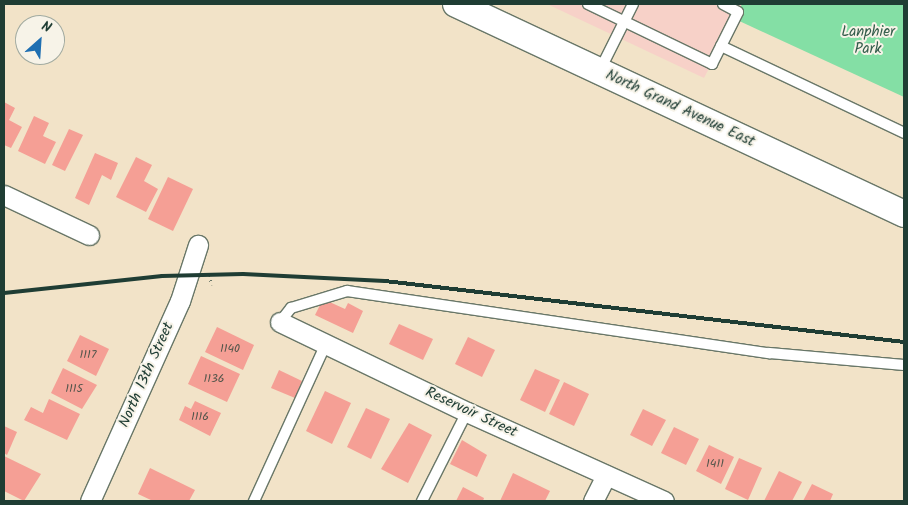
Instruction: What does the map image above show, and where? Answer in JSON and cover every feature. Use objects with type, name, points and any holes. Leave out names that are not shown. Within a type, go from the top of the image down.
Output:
[{"type":"street","name":"North Grand Avenue East","points":[[459,4],[904,214]]},
{"type":"street","points":[[4,196],[89,236]]},
{"type":"street","name":"North 13th Street","points":[[90,501],[178,307],[198,245]]},
{"type":"street","name":"Reservoir Street","points":[[280,322],[467,412],[664,501]]},
{"type":"street","points":[[593,501],[606,475]]},
{"type":"lane","points":[[588,4],[625,20],[712,64],[738,12],[722,4]]},
{"type":"lane","points":[[600,71],[633,4]]},
{"type":"lane","points":[[721,46],[904,133]]},
{"type":"lane","points":[[280,322],[291,308],[347,291],[769,353],[904,365]]},
{"type":"lane","points":[[254,501],[326,344]]},
{"type":"lane","points":[[422,501],[467,412]]},
{"type":"path","points":[[210,275],[211,285]]},
{"type":"shaded area","points":[[547,4],[742,4],[704,78]]},
{"type":"green space","name":"Lanphier Park","points":[[742,4],[904,4],[904,97],[735,19]]},
{"type":"building","points":[[4,102],[15,108],[9,120],[22,127],[11,148],[4,145]]},
{"type":"building","points":[[34,116],[49,123],[43,136],[56,142],[45,164],[18,151]]},
{"type":"building","points":[[69,129],[83,135],[65,171],[52,165]]},
{"type":"building","points":[[95,153],[118,163],[111,180],[102,175],[89,205],[75,198]]},
{"type":"building","points":[[136,157],[152,165],[144,181],[158,189],[146,212],[116,197]]},
{"type":"building","points":[[168,177],[193,189],[173,231],[148,219]]},
{"type":"building","points":[[323,299],[345,309],[348,303],[363,311],[353,333],[315,315]]},
{"type":"building","points":[[399,324],[433,339],[423,360],[389,344]]},
{"type":"building","points":[[217,327],[254,345],[243,370],[205,352]]},
{"type":"building","points":[[80,335],[109,349],[96,376],[67,361]]},
{"type":"building","points":[[468,337],[495,350],[482,377],[455,364]]},
{"type":"building","points":[[201,356],[240,374],[227,402],[188,384]]},
{"type":"building","points":[[63,368],[97,385],[82,409],[51,393]]},
{"type":"building","points":[[535,369],[560,380],[545,412],[520,400]]},
{"type":"building","points":[[279,370],[302,381],[295,398],[271,388]]},
{"type":"building","points":[[564,382],[589,394],[574,426],[549,414]]},
{"type":"building","points":[[325,391],[351,403],[332,444],[306,431]]},
{"type":"building","points":[[49,399],[80,414],[67,440],[24,420],[31,407],[43,413]]},
{"type":"building","points":[[195,401],[221,413],[210,436],[179,420],[185,406],[191,409]]},
{"type":"building","points":[[366,408],[390,419],[371,459],[347,447]]},
{"type":"building","points":[[643,409],[666,420],[652,446],[630,435]]},
{"type":"building","points":[[409,423],[432,435],[408,483],[381,469]]},
{"type":"building","points":[[4,426],[17,432],[7,455],[4,453]]},
{"type":"building","points":[[674,427],[699,439],[686,465],[661,453]]},
{"type":"building","points":[[462,440],[487,455],[477,477],[450,464]]},
{"type":"building","points":[[709,445],[734,457],[721,484],[696,471]]},
{"type":"building","points":[[4,456],[41,474],[24,501],[4,491]]},
{"type":"building","points":[[739,458],[762,468],[748,500],[725,489]]},
{"type":"building","points":[[150,468],[195,490],[189,501],[153,501],[138,494]]},
{"type":"building","points":[[779,471],[802,482],[792,501],[764,501]]},
{"type":"building","points":[[513,473],[550,491],[545,501],[500,501]]},
{"type":"building","points":[[812,484],[833,494],[830,501],[803,501]]},
{"type":"building","points":[[463,487],[484,498],[483,501],[456,501]]},
{"type":"railway","points":[[4,293],[162,276],[243,274],[385,281],[904,342]]}]
